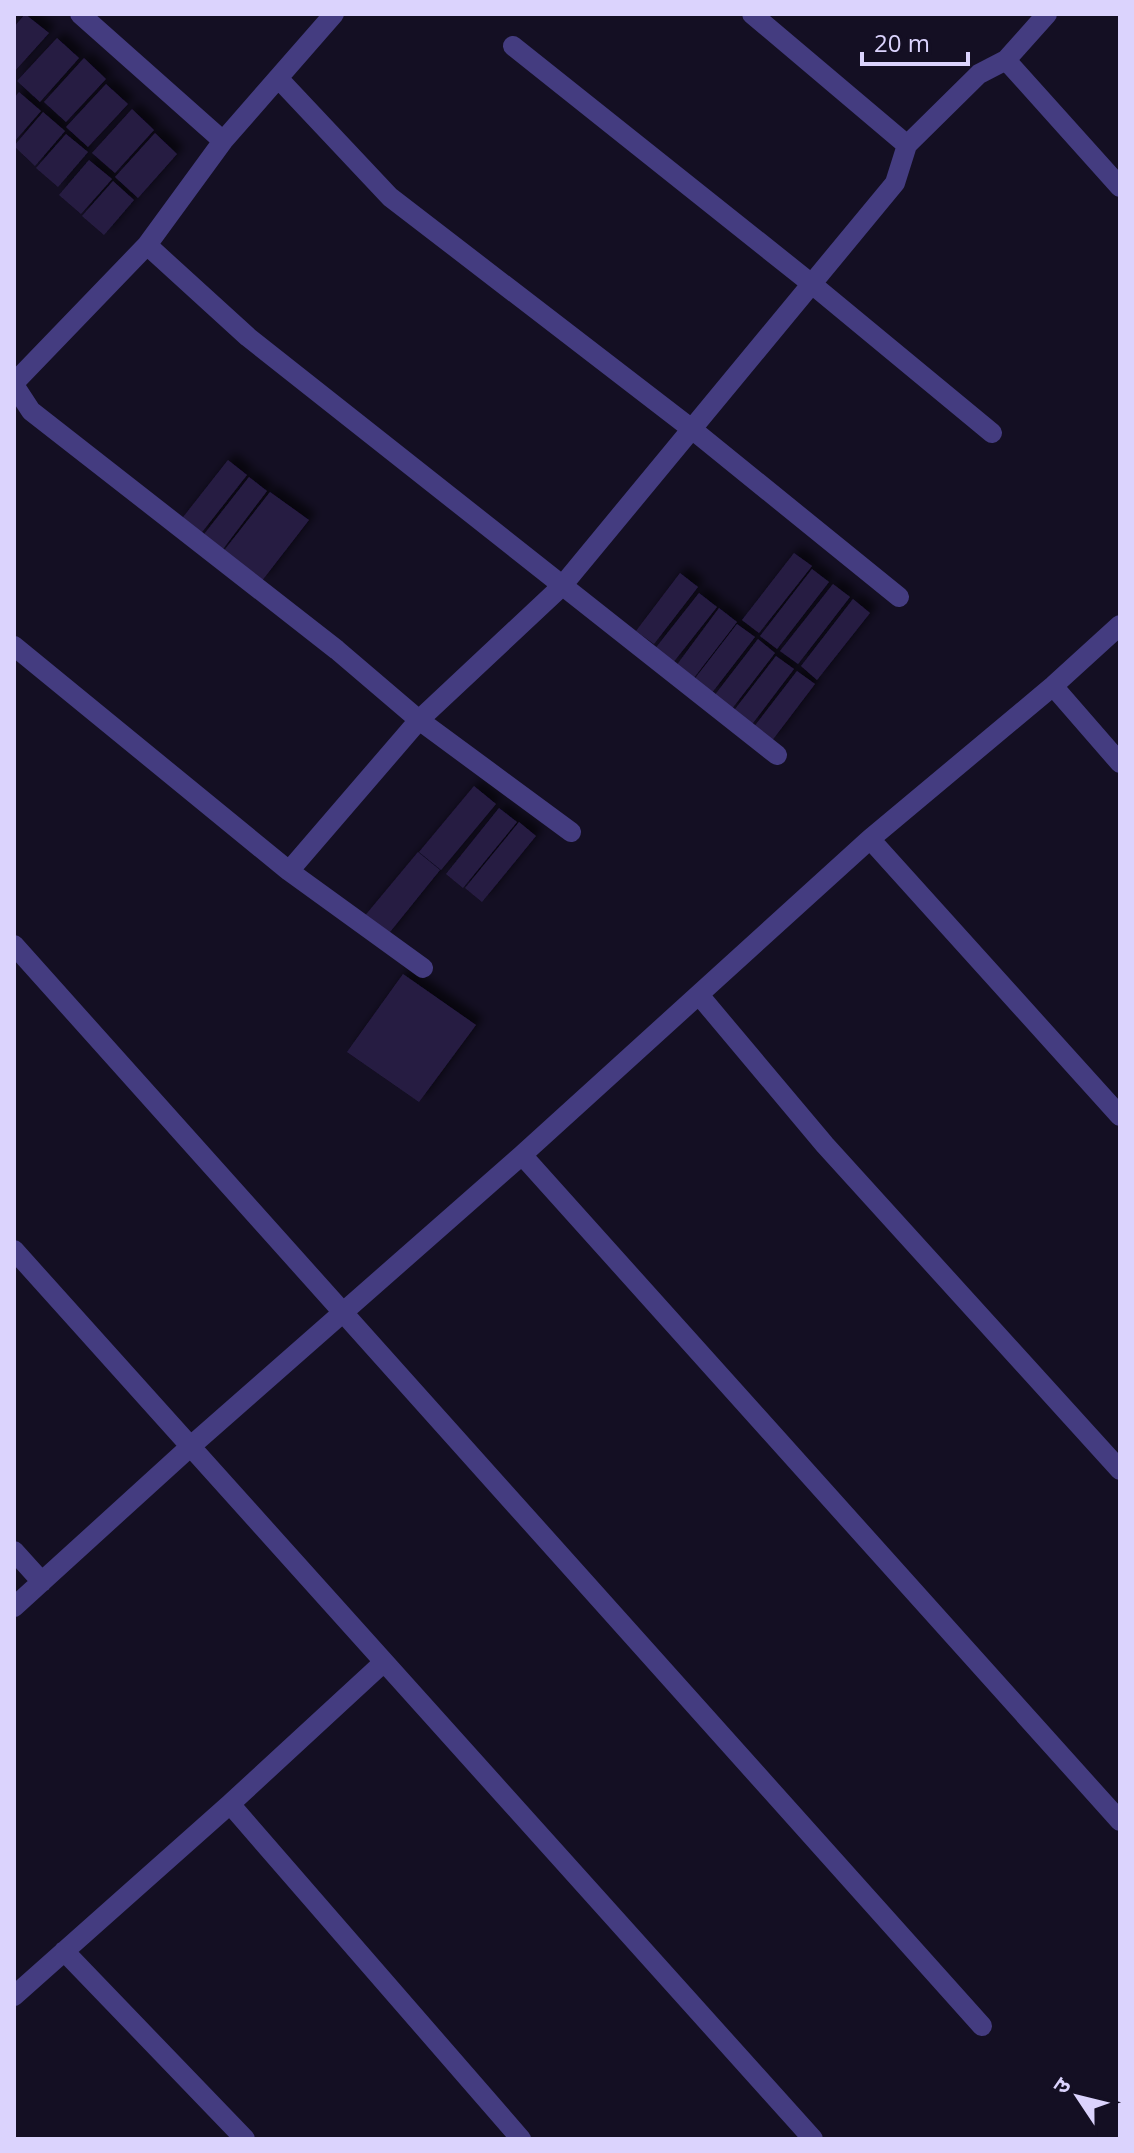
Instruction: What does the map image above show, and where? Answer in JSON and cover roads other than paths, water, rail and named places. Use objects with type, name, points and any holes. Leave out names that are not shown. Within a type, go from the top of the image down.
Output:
[{"type":"street","points":[[80,14],[223,141]]},
{"type":"street","points":[[334,14],[223,141],[147,245],[14,384],[31,411],[337,650],[419,720],[571,832]]},
{"type":"street","points":[[752,14],[907,145]]},
{"type":"street","points":[[289,871],[419,720],[562,586],[895,183],[907,145],[979,74],[1006,60],[1047,14]]},
{"type":"street","points":[[513,46],[813,285],[992,433]]},
{"type":"street","points":[[1006,60],[1120,187]]},
{"type":"street","points":[[278,78],[390,197],[693,430],[899,597]]},
{"type":"street","points":[[147,245],[248,337],[777,755]]},
{"type":"street","points":[[14,1607],[191,1446],[522,1155],[870,839],[1053,686],[1120,625]]},
{"type":"street","points":[[14,646],[289,871],[423,968]]},
{"type":"street","points":[[1053,686],[1120,763]]},
{"type":"street","points":[[870,839],[1120,1116]]},
{"type":"street","points":[[14,945],[982,2026]]},
{"type":"street","points":[[699,995],[825,1145],[1120,1470]]},
{"type":"street","points":[[522,1155],[1120,1821]]},
{"type":"street","points":[[14,1250],[813,2139]]},
{"type":"street","points":[[14,1551],[42,1582]]},
{"type":"street","points":[[14,1996],[384,1662]]},
{"type":"street","points":[[230,1804],[521,2139]]},
{"type":"street","points":[[64,1951],[245,2139]]}]
